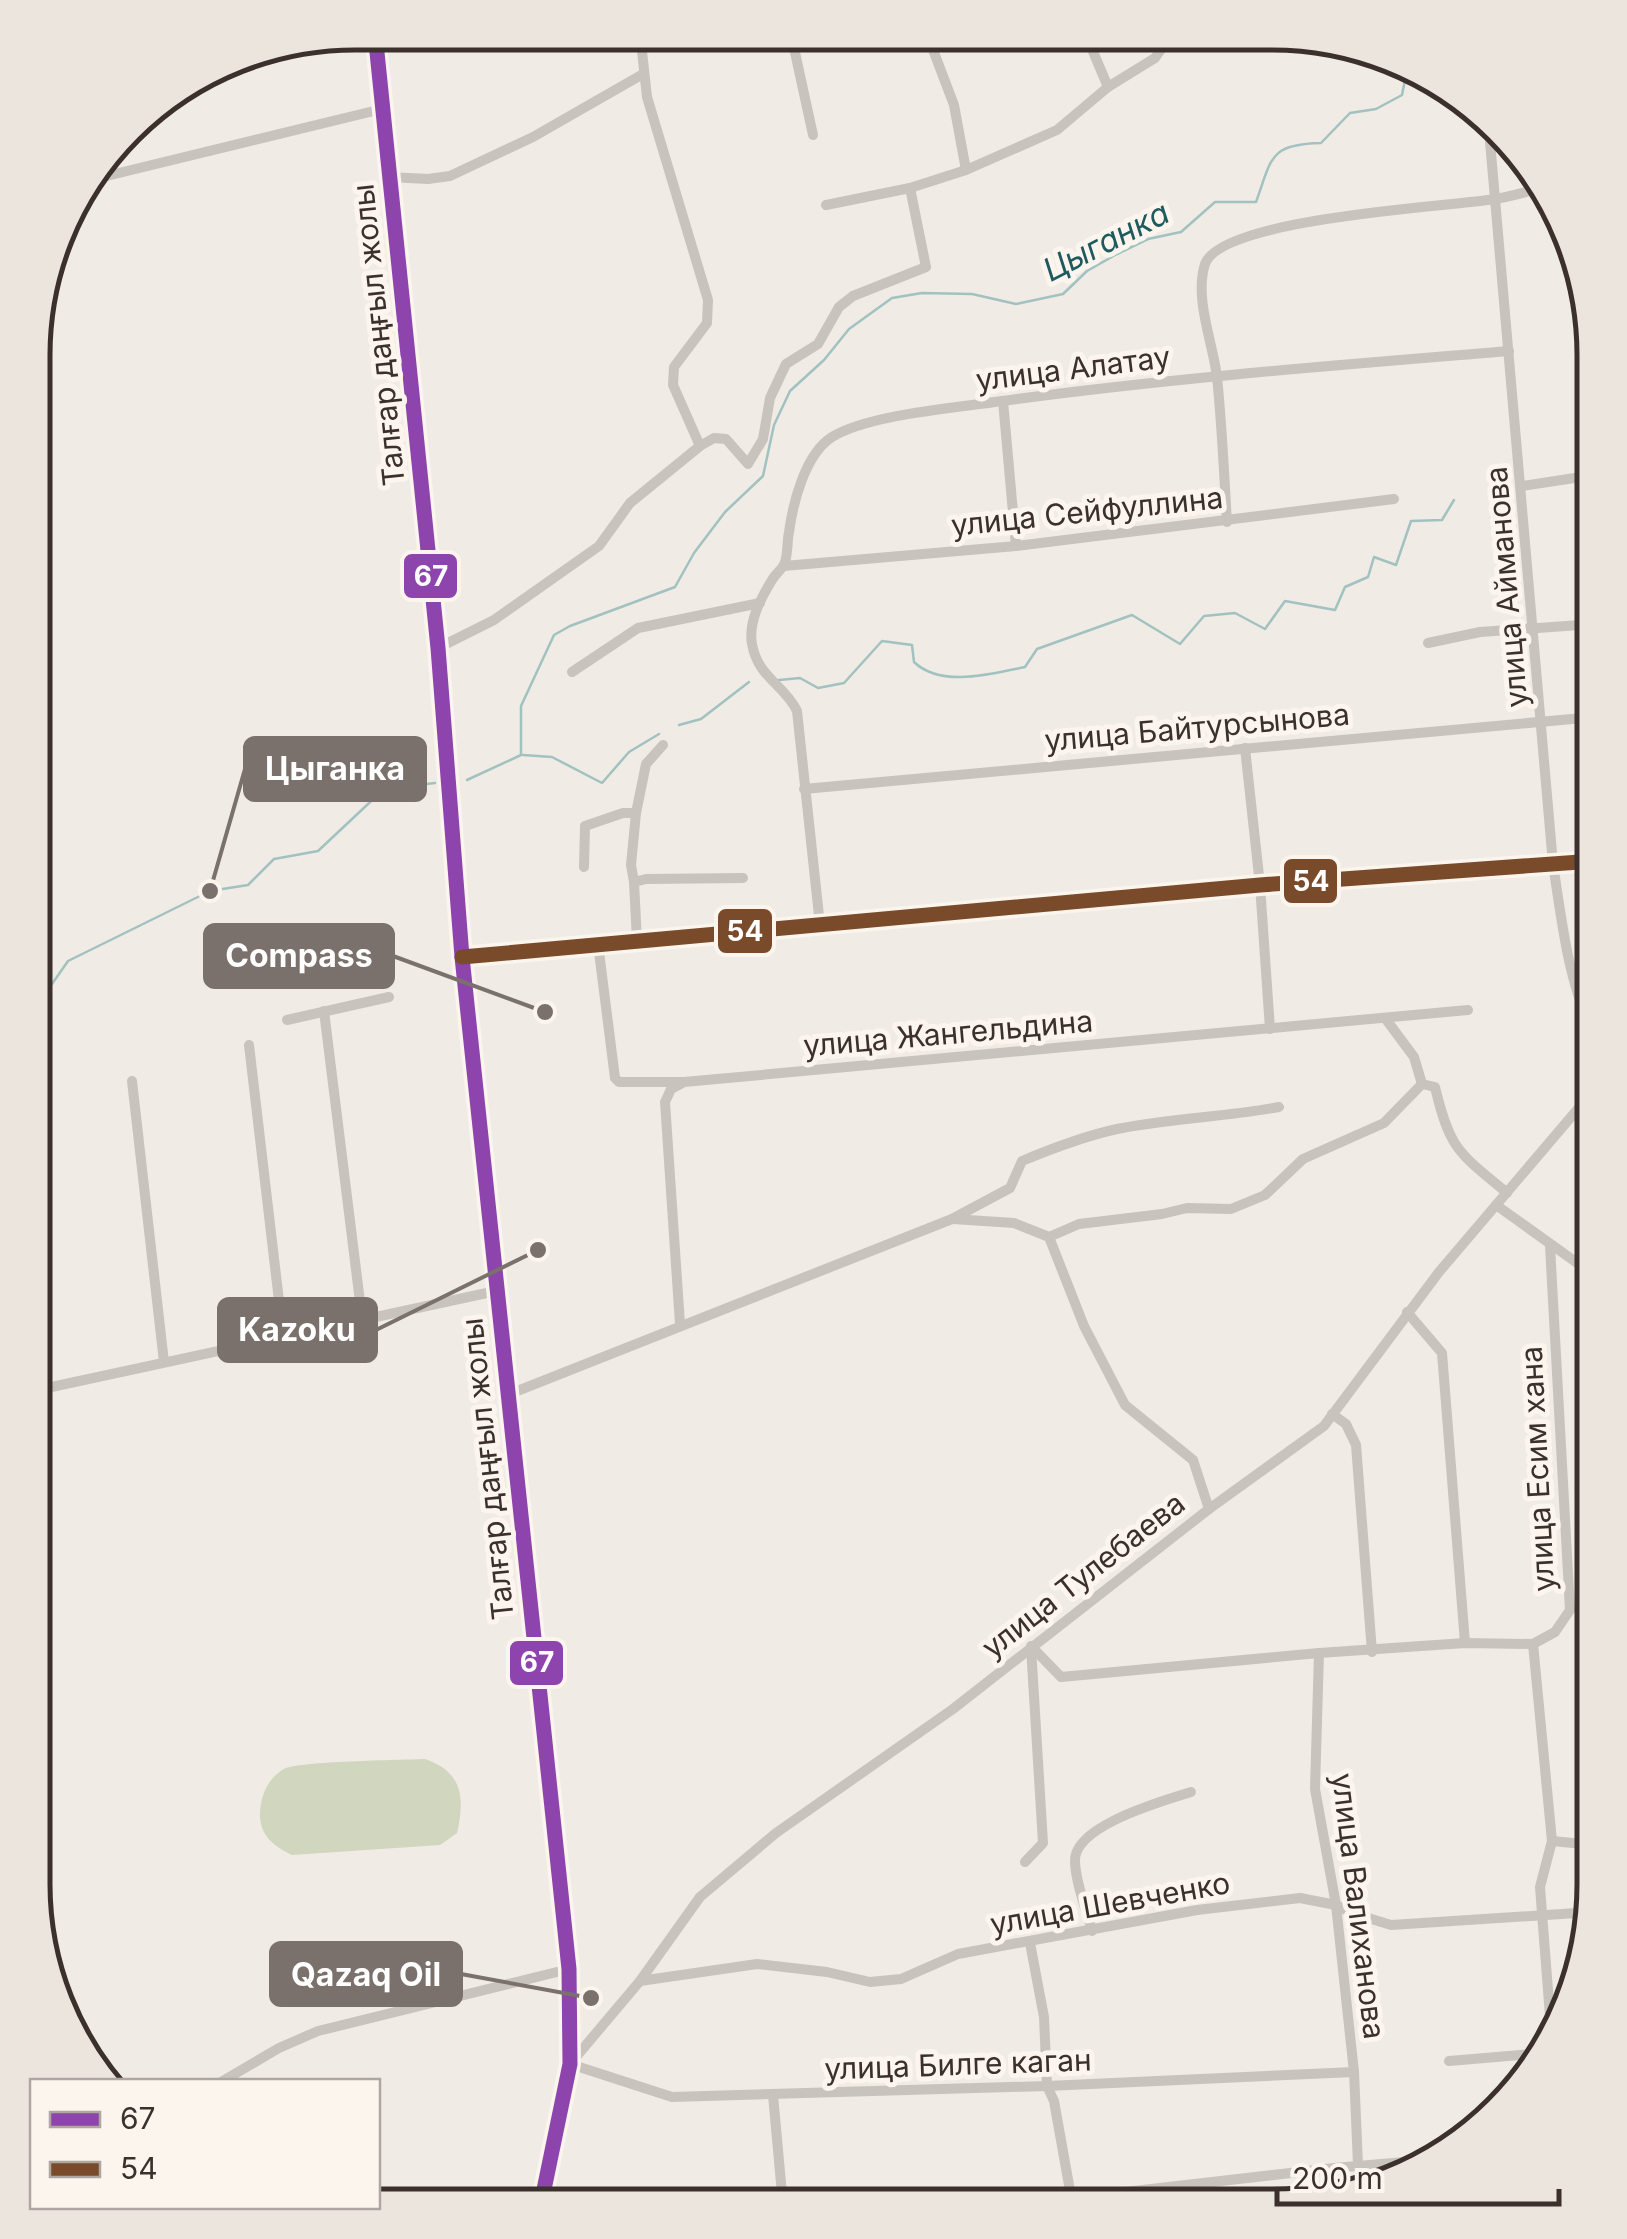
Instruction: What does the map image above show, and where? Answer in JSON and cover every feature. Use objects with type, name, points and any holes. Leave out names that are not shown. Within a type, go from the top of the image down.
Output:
[{"type":"main road","name":"Талғар даңғыл жолы","points":[[377,50],[438,648],[462,956],[568,1970],[570,2064],[544,2189]]},
{"type":"street","points":[[641,50],[643,74],[706,285],[707,322],[674,367],[672,376],[700,446]]},
{"type":"street","points":[[795,50],[813,135]]},
{"type":"street","points":[[933,50],[954,105],[966,170]]},
{"type":"street","points":[[1092,50],[1108,87]]},
{"type":"street","points":[[826,205],[910,188],[966,170],[1056,130],[1108,87],[1156,58],[1161,50]]},
{"type":"street","points":[[390,177],[428,180],[450,176],[533,136],[643,74]]},
{"type":"street","points":[[109,175],[382,109]]},
{"type":"street","name":"улица Айманова","points":[[1491,144],[1554,864],[1566,948],[1577,989]]},
{"type":"street","points":[[438,648],[494,620],[598,546],[630,503],[700,446],[714,438],[726,439],[748,464],[764,439],[770,398],[786,364],[818,344],[839,307],[853,296],[926,267],[910,188]]},
{"type":"street","points":[[1227,522],[1217,376],[1202,284],[1204,266],[1211,253],[1279,226],[1495,200],[1529,191]]},
{"type":"street","name":"улица Алатау","points":[[760,603],[784,566],[796,498],[805,476],[828,440],[852,429],[901,416],[1003,401],[1217,376],[1509,351]]},
{"type":"street","points":[[1003,401],[1016,546]]},
{"type":"street","points":[[1522,486],[1577,478]]},
{"type":"street","name":"улица Сейфуллина","points":[[784,566],[1016,546],[1394,499]]},
{"type":"street","points":[[572,672],[638,628],[760,603]]},
{"type":"street","points":[[760,603],[750,630],[752,647],[761,671],[797,711],[820,924]]},
{"type":"street","points":[[1428,643],[1480,632],[1577,626]]},
{"type":"street","name":"улица Байтурсынова","points":[[804,789],[1577,718]]},
{"type":"street","points":[[637,941],[631,865],[636,813],[646,764],[663,745]]},
{"type":"street","points":[[1246,748],[1270,1029]]},
{"type":"street","points":[[584,867],[585,826],[623,813],[636,813]]},
{"type":"street","points":[[462,956],[1577,862]]},
{"type":"street","points":[[634,882],[743,878]]},
{"type":"street","name":"улица Жангельдина","points":[[598,944],[615,1078],[619,1082],[684,1082],[1468,1010]]},
{"type":"street","points":[[286,1020],[388,996]]},
{"type":"street","points":[[324,1011],[362,1318]]},
{"type":"street","points":[[1385,1018],[1414,1057],[1422,1084]]},
{"type":"street","points":[[249,1045],[284,1334]]},
{"type":"street","points":[[132,1081],[164,1362]]},
{"type":"street","points":[[680,1324],[665,1102],[671,1089],[684,1082]]},
{"type":"street","points":[[1422,1084],[1435,1087],[1446,1132],[1460,1154],[1506,1193]]},
{"type":"street","points":[[952,1219],[1014,1223],[1049,1237],[1079,1224],[1187,1208],[1230,1209],[1265,1194],[1303,1159],[1384,1124],[1422,1084]]},
{"type":"street","points":[[507,1396],[952,1219],[1010,1188],[1022,1161],[1056,1146],[1116,1129],[1279,1107]]},
{"type":"street","name":"улица Тулебаева","points":[[570,2064],[640,1981],[700,1897],[776,1833],[953,1709],[1209,1509],[1324,1426],[1407,1312],[1577,1110]]},
{"type":"street","points":[[1496,1205],[1576,1263]]},
{"type":"street","points":[[1049,1237],[1084,1326],[1124,1405],[1193,1460],[1209,1509]]},
{"type":"street","name":"улица Есим хана","points":[[1533,1644],[1556,1632],[1570,1610],[1550,1246]]},
{"type":"street","points":[[50,1388],[284,1334],[496,1291]]},
{"type":"street","points":[[1407,1312],[1442,1352],[1465,1643]]},
{"type":"street","points":[[1332,1414],[1346,1424],[1356,1446],[1372,1652]]},
{"type":"street","points":[[1031,1646],[1061,1677],[1320,1653],[1465,1643],[1533,1644],[1552,1841],[1540,1887],[1551,2008]]},
{"type":"street","points":[[1024,1862],[1043,1843],[1031,1646]]},
{"type":"street","name":"улица Валиханова","points":[[1320,1653],[1315,1790],[1336,1905],[1354,2072],[1358,2166]]},
{"type":"street","points":[[1092,1931],[1074,1859],[1079,1844],[1124,1815],[1191,1792]]},
{"type":"street","points":[[1552,1841],[1576,1843]]},
{"type":"street","name":"улица Шевченко","points":[[640,1981],[757,1964],[827,1972],[870,1982],[901,1979],[958,1954],[1197,1910],[1300,1898],[1336,1905],[1352,1914],[1391,1924],[1575,1913]]},
{"type":"street","points":[[1030,1943],[1044,2017],[1047,2086],[1054,2101],[1070,2189]]},
{"type":"street","points":[[226,2079],[278,2048],[318,2032],[568,1970]]},
{"type":"street","points":[[1449,2061],[1525,2055]]},
{"type":"street","name":"улица Билге каган","points":[[570,2064],[672,2097],[1354,2072]]},
{"type":"street","points":[[774,2095],[781,2189]]},
{"type":"street","points":[[1180,2189],[1395,2163]]},
{"type":"green space","points":[[425,1759],[447,1771],[460,1798],[457,1833],[440,1845],[292,1855],[274,1844],[263,1829],[263,1794],[269,1782],[284,1769]]},
{"type":"waterway","name":"Цыганка","points":[[467,780],[521,755],[521,706],[554,635],[675,587],[694,553],[725,512],[763,476],[774,425],[790,391],[824,360],[849,329],[892,298],[922,293],[972,294],[1016,304],[1063,294],[1087,271],[1117,254],[1148,239],[1181,232],[1215,202],[1256,202],[1275,156],[1291,146],[1321,143],[1350,113],[1376,109],[1402,95],[1405,80]]},
{"type":"waterway","points":[[779,680],[800,678],[818,688],[844,683],[882,641],[912,645],[914,662],[925,670],[967,677],[1025,667],[1037,649],[1132,615],[1180,644],[1204,616],[1235,613],[1265,629],[1285,601],[1335,610],[1345,587],[1368,577],[1374,557],[1396,565],[1411,521],[1442,520],[1454,500]]},
{"type":"waterway","points":[[679,725],[701,719],[749,682]]},
{"type":"waterway","points":[[523,755],[552,757],[602,783],[629,752],[659,734]]},
{"type":"waterway","name":"Цыганка","points":[[50,985],[68,961],[210,891],[248,885],[274,859],[318,851],[384,789],[435,783]]},
{"type":"transit line","name":"67","points":[[377,50],[438,648],[462,957],[569,1969],[570,2064],[544,2189]]},
{"type":"transit line","name":"54","points":[[462,957],[1260,885],[1577,862]]},
{"type":"place","name":"Цыганка","points":[[210,891]]},
{"type":"place","name":"Compass","points":[[545,1012]]},
{"type":"place","name":"Kazoku","points":[[538,1250]]},
{"type":"place","name":"Qazaq Oil","points":[[591,1998]]}]
